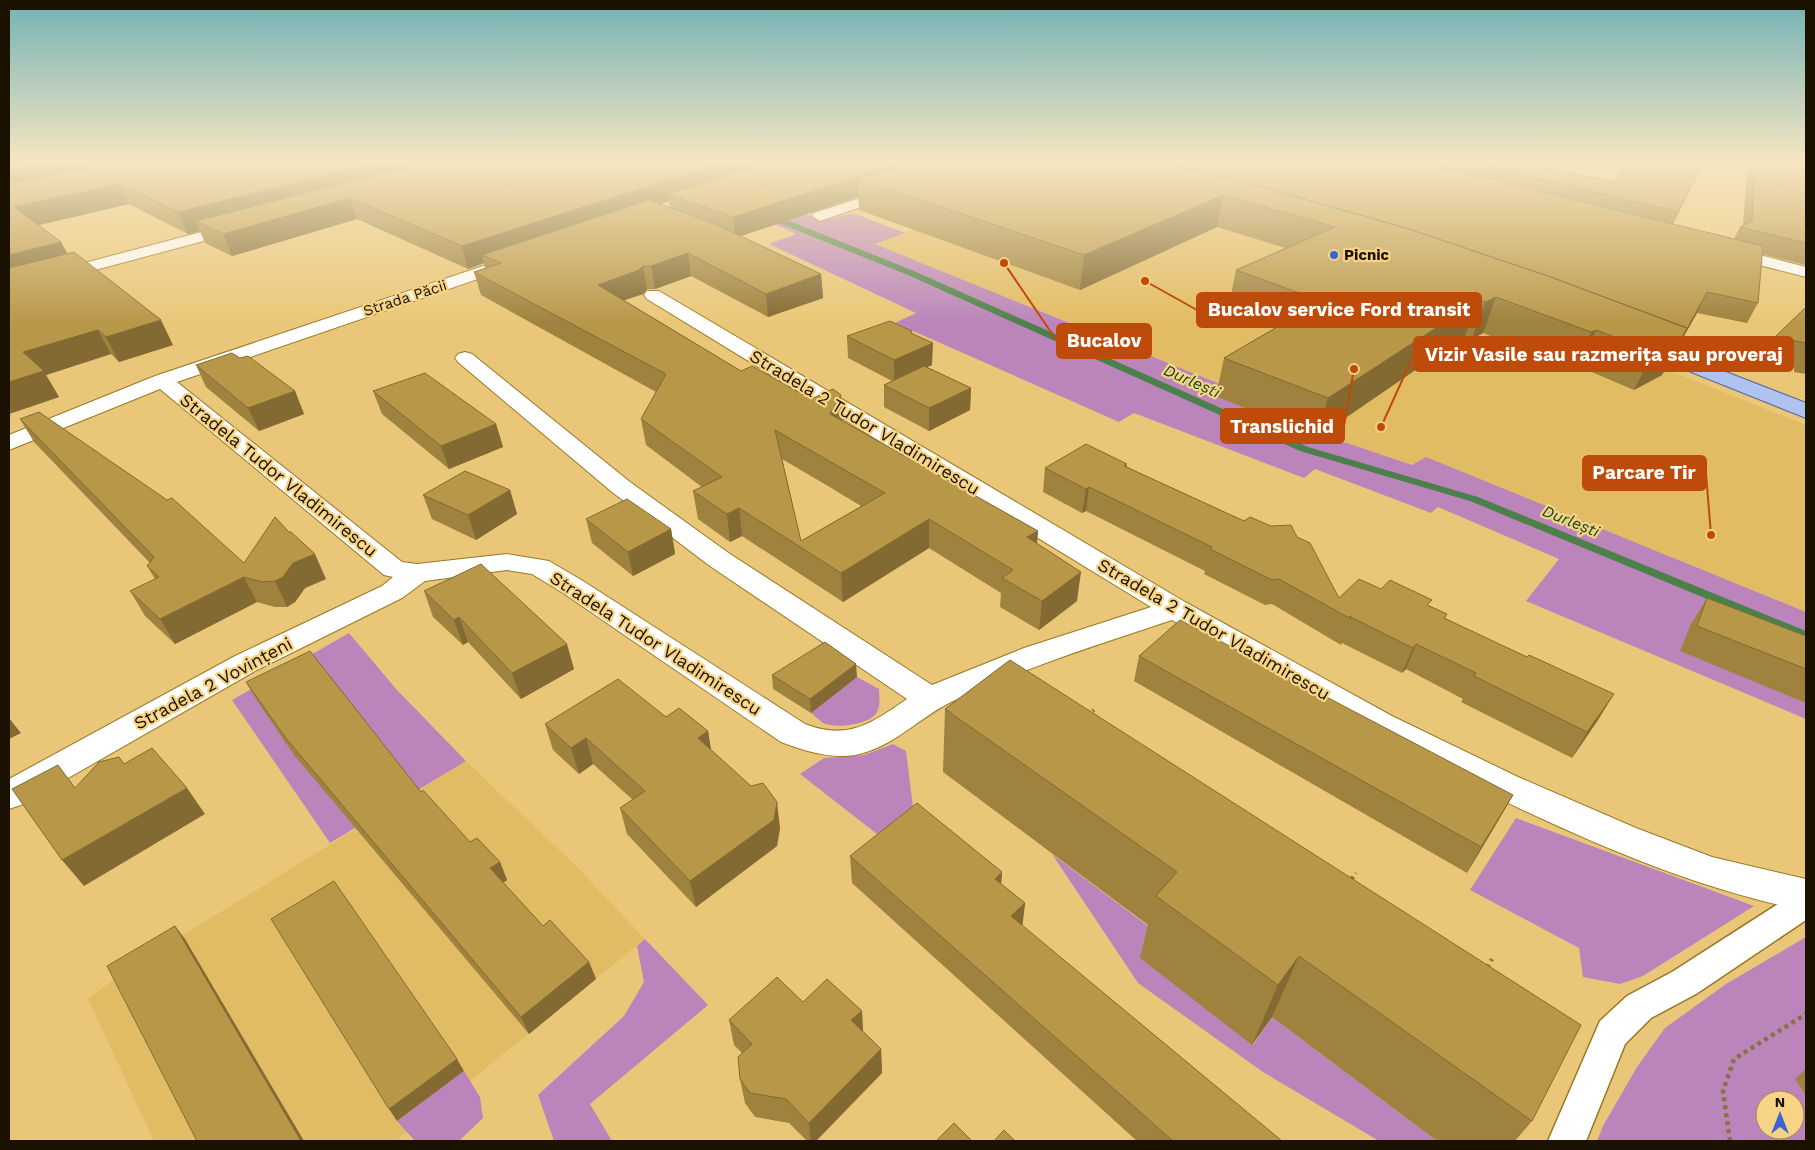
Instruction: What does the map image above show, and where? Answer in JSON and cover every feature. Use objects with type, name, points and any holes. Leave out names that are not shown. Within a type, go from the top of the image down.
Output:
[{"type":"main road","points":[[1624,339],[1806,411]]},
{"type":"street","points":[[9,288],[259,222]]},
{"type":"street","points":[[1714,248],[1806,272]]},
{"type":"street","name":"Strada Păcii","points":[[9,443],[162,380],[530,255]]},
{"type":"street","name":"Stradela 2 Tudor Vladimirescu","points":[[653,295],[1175,609],[1381,724],[1506,787],[1623,839],[1710,872],[1806,895]]},
{"type":"street","points":[[465,358],[621,487],[720,560],[930,699]]},
{"type":"street","name":"Stradela Tudor Vladimirescu","points":[[162,380],[394,569],[417,573],[507,562],[539,567],[573,587],[793,734],[812,742],[835,745],[858,742],[878,733],[930,699],[980,676],[1044,652],[1175,609]]},
{"type":"street","name":"Stradela 2 Vovințeni","points":[[9,795],[246,663],[392,592],[417,573]]},
{"type":"lane","points":[[1567,1141],[1612,1033],[1639,1008],[1684,983],[1806,903]]},
{"type":"path","points":[[1080,722],[1094,710]]},
{"type":"path","points":[[1344,888],[1356,874]]},
{"type":"path","points":[[1483,974],[1492,959]]},
{"type":"path","points":[[1730,1141],[1723,1091],[1734,1059],[1806,1014]]},
{"type":"shaded area","points":[[758,217],[812,217],[823,221],[839,217],[863,217],[905,233],[875,244],[1230,388],[1316,438],[1347,443],[1412,465],[1426,457],[1806,612],[1806,719],[1526,601],[1559,559],[1438,507],[1431,513],[1315,469],[1304,478],[1134,413],[1119,422],[895,323],[916,313],[769,244],[796,234]]},
{"type":"shaded area","points":[[947,217],[1189,217],[1628,354],[1806,425],[1806,612],[1426,458],[1412,465],[1347,443],[1316,438],[1216,396],[1229,387],[874,243]]},
{"type":"shaded area","points":[[349,633],[397,690],[466,761],[330,843],[232,700]]},
{"type":"shaded area","points":[[857,677],[879,689],[879,706],[873,716],[860,723],[836,726],[823,723],[811,713]]},
{"type":"shaded area","points":[[893,744],[906,751],[916,831],[895,848],[800,774],[824,758],[864,755]]},
{"type":"shaded area","points":[[466,761],[577,867],[645,939],[396,1141],[154,1141],[88,999],[128,969]]},
{"type":"shaded area","points":[[1516,818],[1754,906],[1643,976],[1620,984],[1583,977],[1579,948],[1470,890]]},
{"type":"shaded area","points":[[1052,854],[1160,935],[1253,1045],[1272,1017],[1437,1141],[1379,1141],[1263,1072],[1138,983]]},
{"type":"shaded area","points":[[1806,937],[1806,1141],[1597,1141],[1603,1126],[1637,1067],[1665,1028],[1726,984]]},
{"type":"shaded area","points":[[645,939],[708,1005],[590,1104],[612,1141],[554,1141],[538,1095],[624,1016],[644,982],[637,946]]},
{"type":"shaded area","points":[[464,1071],[480,1097],[483,1118],[459,1141],[415,1141],[397,1121]]},
{"type":"building","points":[[9,217],[27,217],[61,242],[9,255]]},
{"type":"building","points":[[213,217],[284,217],[223,234],[196,221]]},
{"type":"building","points":[[394,217],[554,217],[462,246]]},
{"type":"building","points":[[598,217],[695,217],[713,223],[821,274],[766,294],[688,253],[651,266],[643,266],[639,270],[598,285],[741,371],[752,366],[811,399],[833,389],[841,395],[830,414],[1038,531],[1027,537],[1081,572],[1042,601],[1002,578],[1013,570],[929,519],[841,573],[739,508],[727,514],[693,491],[722,477],[641,419],[666,374],[474,272],[501,263],[482,255]],"holes":[[[775,430],[885,493],[801,541]]]},
{"type":"building","points":[[970,217],[1173,217],[1084,255]]},
{"type":"building","points":[[1299,217],[1366,217],[1409,229],[1548,276],[1687,328],[1682,337],[1653,351],[1596,330],[1591,332],[1496,297],[1485,302],[1479,300],[1328,398],[1224,358],[1322,301],[1236,270],[1335,227]]},
{"type":"building","points":[[1366,217],[1643,217],[1763,246],[1758,303],[1707,292],[1687,329],[1548,276],[1409,229]]},
{"type":"building","points":[[1752,217],[1806,217],[1806,243],[1740,227],[1752,221]]},
{"type":"building","points":[[74,252],[161,320],[106,337],[98,330],[23,352],[44,371],[9,382],[9,268]]},
{"type":"building","points":[[1806,307],[1806,343],[1775,337]]},
{"type":"building","points":[[890,321],[933,343],[894,360],[847,336]]},
{"type":"building","points":[[232,353],[240,358],[248,356],[295,391],[248,408],[196,365]]},
{"type":"building","points":[[924,366],[971,388],[929,408],[884,385]]},
{"type":"building","points":[[425,373],[496,424],[441,446],[373,391]]},
{"type":"building","points":[[39,412],[167,500],[172,498],[244,563],[275,517],[289,532],[315,554],[293,563],[283,577],[275,581],[262,582],[244,577],[160,619],[130,591],[159,577],[147,566],[154,557],[20,419]]},
{"type":"building","points":[[1086,444],[1127,464],[1124,466],[1244,521],[1250,517],[1271,526],[1291,525],[1297,537],[1310,543],[1339,598],[1359,579],[1381,589],[1390,580],[1432,600],[1427,605],[1447,614],[1444,618],[1527,657],[1529,655],[1614,694],[1587,732],[1474,676],[1476,673],[1416,644],[1413,648],[1349,616],[1351,619],[1279,579],[1272,580],[1210,549],[1212,547],[1089,487],[1086,489],[1045,468]]},
{"type":"building","points":[[465,471],[510,490],[468,515],[423,495]]},
{"type":"building","points":[[627,499],[671,529],[628,552],[586,519]]},
{"type":"building","points":[[481,564],[567,644],[512,673],[459,617],[454,620],[424,591]]},
{"type":"building","points":[[1707,598],[1806,636],[1806,669],[1697,626]]},
{"type":"building","points":[[1180,620],[1513,795],[1481,847],[1139,656]]},
{"type":"building","points":[[825,642],[856,664],[810,699],[772,675]]},
{"type":"building","points":[[310,651],[421,792],[423,790],[470,842],[477,838],[500,862],[490,868],[543,926],[550,920],[589,962],[521,1017],[285,737],[246,682]]},
{"type":"building","points":[[1010,660],[1581,1025],[1532,1121],[1299,956],[1278,985],[1156,896],[1177,872],[945,709]]},
{"type":"building","points":[[618,679],[666,717],[679,708],[708,731],[698,738],[751,786],[763,783],[777,802],[774,820],[690,881],[620,808],[645,791],[586,738],[571,748],[545,724]]},
{"type":"building","points":[[152,748],[187,788],[62,860],[12,789],[58,765],[75,788],[99,762],[119,757],[124,764]]},
{"type":"building","points":[[917,803],[1002,872],[995,879],[1025,903],[1011,916],[1282,1141],[1173,1141],[850,856]]},
{"type":"building","points":[[334,881],[457,1059],[389,1109],[271,919]]},
{"type":"building","points":[[175,926],[301,1141],[197,1141],[107,966]]},
{"type":"building","points":[[777,977],[803,1002],[827,979],[862,1011],[851,1020],[881,1049],[809,1123],[786,1099],[750,1093],[740,1079],[738,1057],[752,1044],[729,1020]]},
{"type":"building","points":[[954,1123],[972,1141],[936,1141]]},
{"type":"building","points":[[1004,1130],[1015,1141],[994,1141]]},
{"type":"waterway","name":"Durlești","points":[[771,217],[911,273],[1304,449],[1474,499],[1806,636]]},
{"type":"place","name":"Picnic","points":[[1334,255]]},
{"type":"place","name":"Bucalov","points":[[1004,263]]},
{"type":"place","name":"Bucalov service Ford transit","points":[[1145,281]]},
{"type":"place","name":"Translichid","points":[[1354,369]]},
{"type":"place","name":"Vizir Vasile sau razmerița sau proveraj","points":[[1381,427]]},
{"type":"place","name":"Parcare Tir","points":[[1711,535]]}]
